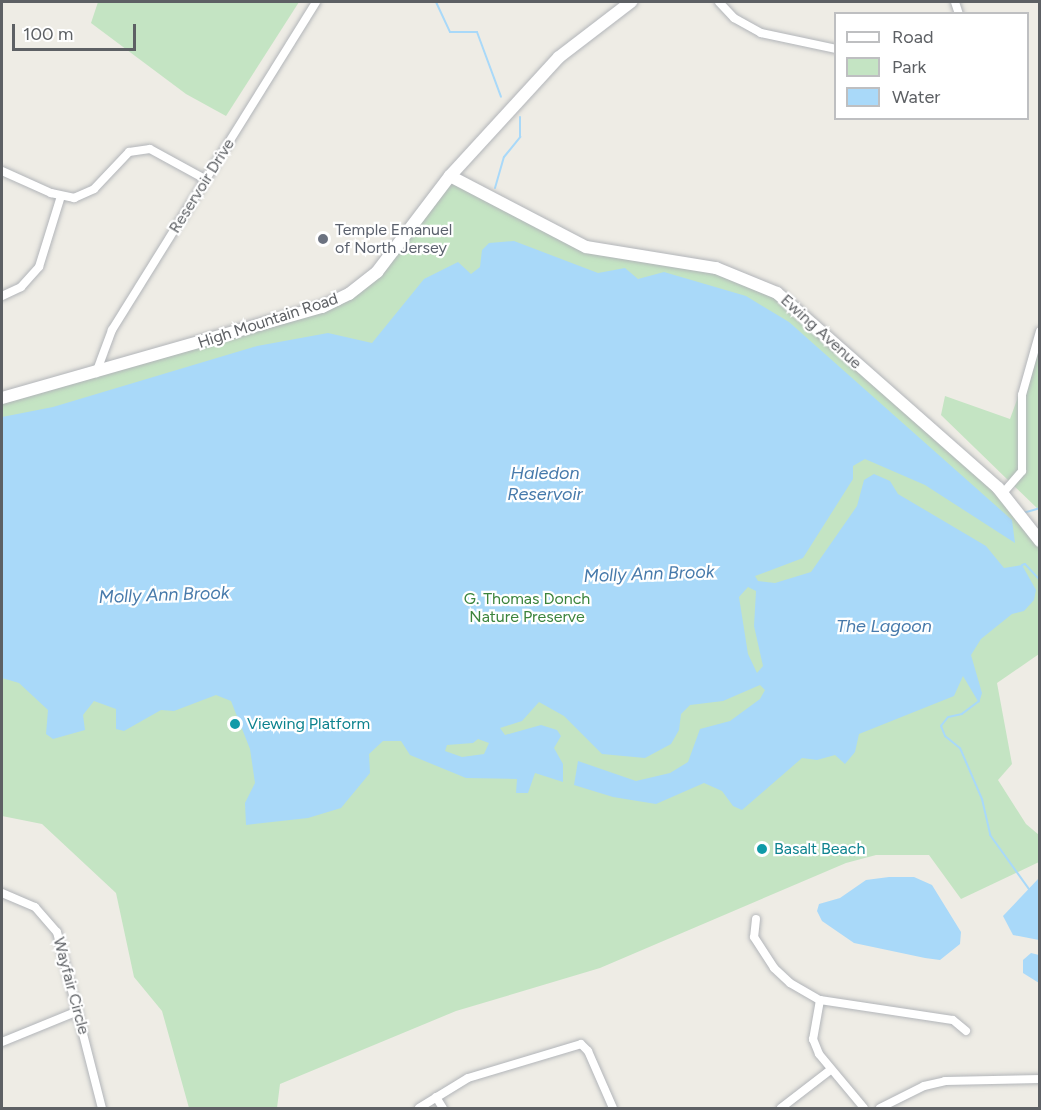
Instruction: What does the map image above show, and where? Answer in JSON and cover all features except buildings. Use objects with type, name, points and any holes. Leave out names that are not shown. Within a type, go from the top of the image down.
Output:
[{"type":"main road","name":"High Mountain Road","points":[[2,398],[96,374],[322,307],[350,294],[387,260],[450,176],[559,57],[631,2]]},
{"type":"main road","name":"Ewing Avenue","points":[[450,176],[586,247],[716,268],[777,293],[1003,493],[1040,541]]},
{"type":"street","name":"Reservoir Drive","points":[[96,374],[112,330],[316,2]]},
{"type":"street","points":[[719,2],[734,18],[762,33],[834,49]]},
{"type":"street","points":[[2,171],[61,196],[89,193],[122,157],[143,149],[158,150],[206,179]]},
{"type":"street","points":[[2,296],[21,287],[39,267],[61,196]]},
{"type":"street","points":[[1003,493],[1022,471],[1022,395],[1040,331]]},
{"type":"street","name":"Wayfair Circle","points":[[2,893],[34,907],[51,922],[62,943],[102,1108]]},
{"type":"street","points":[[756,919],[754,937],[774,968],[790,983],[820,1000],[953,1020],[966,1031]]},
{"type":"street","points":[[820,1000],[813,1039],[829,1071],[864,1108]]},
{"type":"street","points":[[2,1042],[78,1011]]},
{"type":"street","points":[[419,1108],[468,1078],[581,1044],[588,1051],[613,1108]]},
{"type":"street","points":[[781,1108],[829,1071]]},
{"type":"street","points":[[880,1108],[924,1086],[945,1081],[1040,1079]]},
{"type":"street","points":[[436,1097],[443,1108]]},
{"type":"green space","points":[[98,2],[299,2],[226,116],[186,94],[91,23]]},
{"type":"green space","name":"G. Thomas Donch Nature Preserve","points":[[450,176],[572,242],[687,261],[761,285],[998,488],[1039,541],[1039,654],[997,683],[1012,764],[998,780],[1026,824],[1039,835],[1039,862],[961,899],[929,855],[876,855],[846,863],[600,968],[456,1011],[280,1084],[277,1108],[189,1108],[162,1011],[134,977],[116,893],[42,824],[2,816],[2,398],[322,307],[364,284]]},
{"type":"green space","points":[[1039,339],[1039,510],[941,415],[945,396],[1010,419]]},
{"type":"water","name":"Haledon Reservoir","points":[[514,241],[598,273],[625,268],[638,279],[664,272],[746,296],[789,322],[1012,520],[1015,543],[925,485],[865,459],[853,466],[853,479],[803,558],[755,576],[758,581],[775,583],[811,572],[857,506],[864,480],[874,474],[890,481],[898,494],[986,546],[1004,568],[1022,565],[1036,590],[1034,600],[1024,611],[1012,614],[981,639],[971,655],[982,693],[979,703],[963,676],[954,696],[859,734],[855,752],[845,764],[835,755],[817,760],[802,758],[742,810],[733,806],[722,791],[704,783],[656,804],[613,797],[574,785],[578,761],[636,781],[670,773],[688,762],[700,729],[730,721],[760,699],[765,690],[760,685],[723,701],[690,705],[681,714],[679,730],[671,744],[645,758],[602,754],[564,716],[539,702],[522,721],[500,728],[505,735],[541,725],[557,730],[561,736],[554,748],[563,764],[563,782],[535,773],[528,793],[516,793],[517,779],[466,778],[410,755],[401,741],[383,741],[369,754],[370,773],[341,808],[308,818],[246,825],[245,803],[255,783],[250,749],[231,701],[216,695],[174,711],[161,710],[124,731],[116,729],[116,709],[94,701],[83,715],[85,730],[53,739],[46,734],[48,710],[19,683],[2,678],[2,417],[53,407],[257,346],[328,333],[372,343],[424,279],[458,262],[471,274],[480,267],[482,250],[489,243]],"holes":[[[748,587],[756,591],[754,626],[763,666],[757,673],[748,654],[739,597]],[[478,739],[489,743],[484,754],[462,757],[445,751],[447,745],[473,743]]]},
{"type":"water","points":[[914,877],[932,885],[961,932],[960,944],[940,960],[925,958],[854,943],[822,921],[817,911],[819,904],[840,898],[866,880]]},
{"type":"water","points":[[1039,878],[1039,940],[1013,935],[1003,916]]},
{"type":"water","points":[[1031,953],[1039,955],[1039,983],[1023,973],[1023,960]]},
{"type":"waterway","points":[[436,2],[450,32],[477,32],[501,97]]},
{"type":"waterway","points":[[495,188],[504,157],[520,137],[520,117]]},
{"type":"waterway","points":[[1023,513],[1040,508]]},
{"type":"waterway","points":[[1022,565],[1025,564],[1040,580]]},
{"type":"waterway","name":"Molly Ann Brook","points":[[979,701],[962,714],[948,717],[941,726],[945,736],[960,748],[982,799],[990,835],[1029,889]]},
{"type":"place","name":"Temple Emanuel of North Jersey","points":[[323,239]]},
{"type":"place","name":"Viewing Platform","points":[[235,724]]},
{"type":"place","name":"Basalt Beach","points":[[762,849]]},
{"type":"water label","name":"The Lagoon","points":[[884,626]]}]
